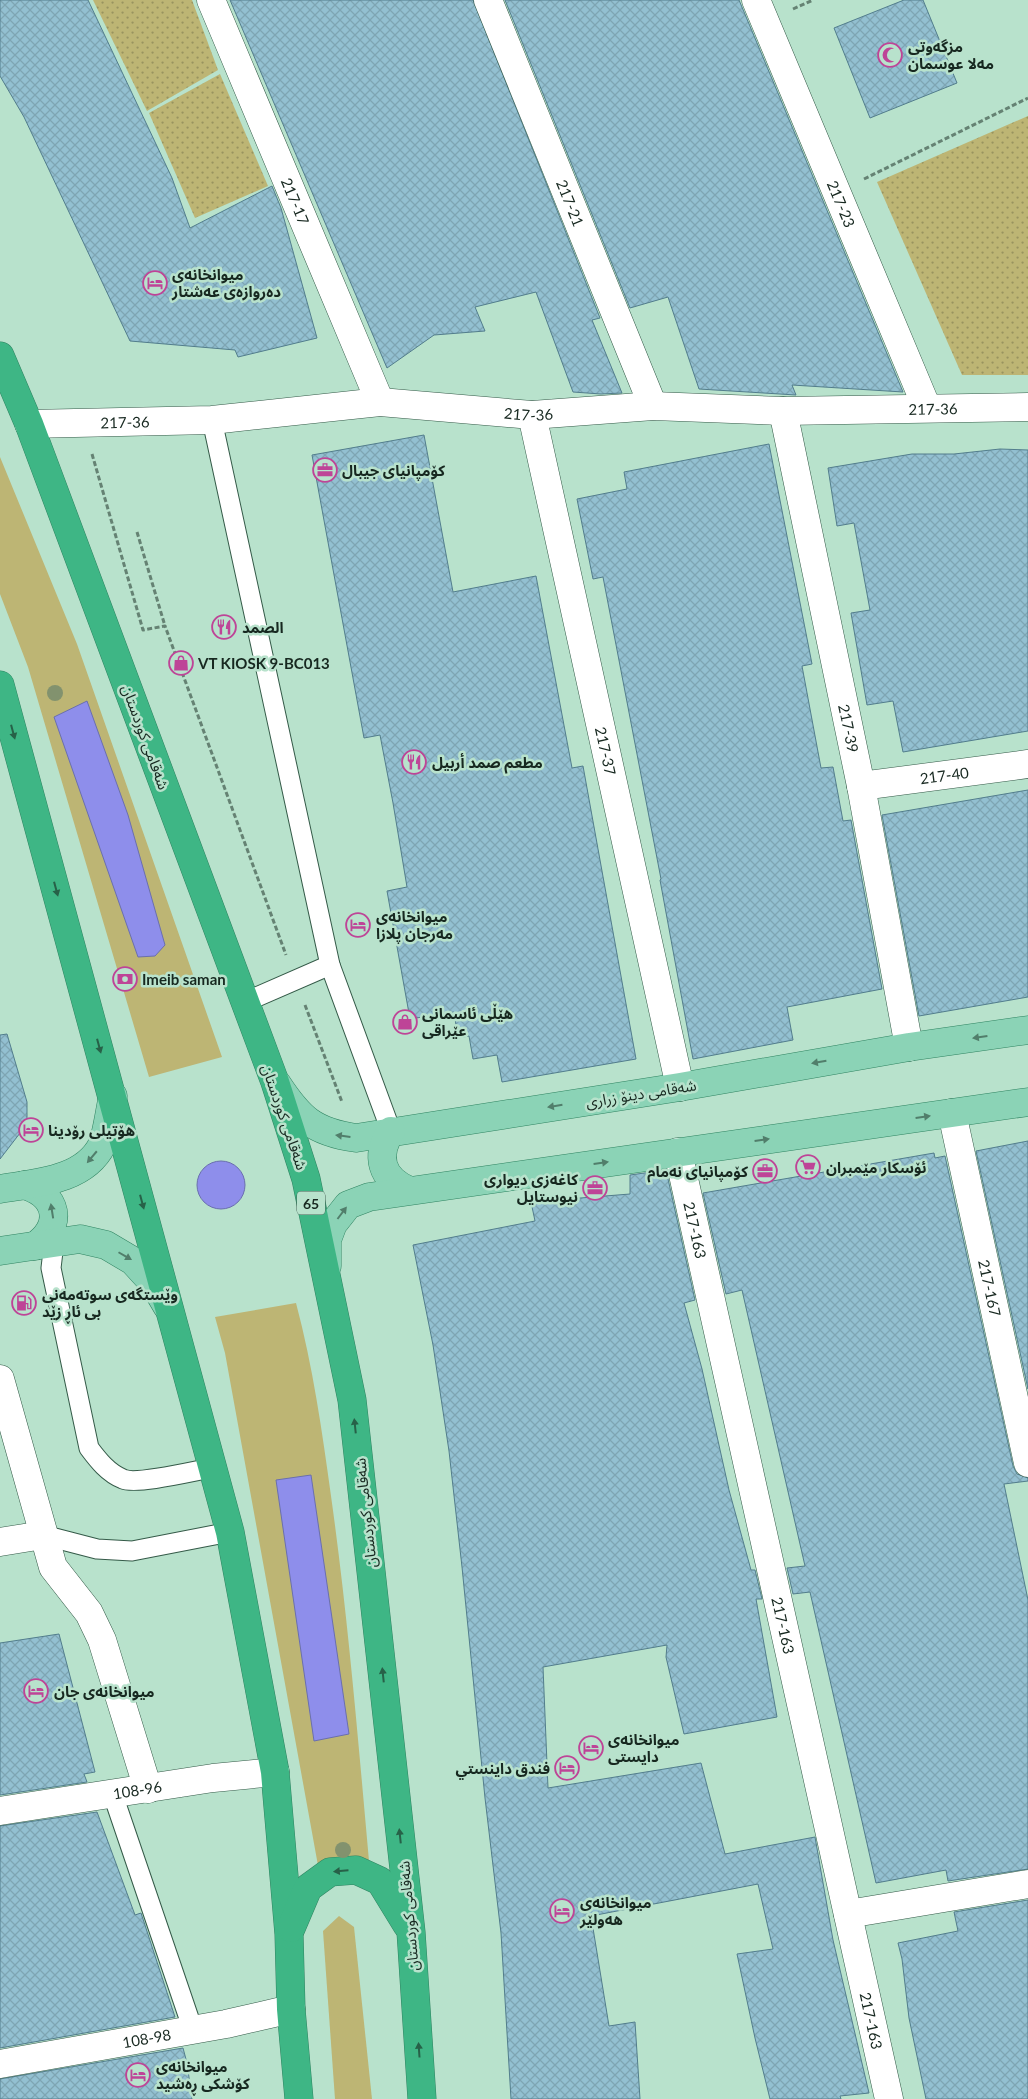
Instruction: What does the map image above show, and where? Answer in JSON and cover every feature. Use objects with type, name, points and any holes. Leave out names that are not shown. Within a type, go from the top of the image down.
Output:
[{"type":"highway","name":"شەقامی کوردستان","points":[[0,356],[29,424],[275,1082],[306,1179],[352,1400],[411,1932],[422,2099]]},
{"type":"highway","points":[[0,685],[113,1096],[211,1468],[230,1532],[275,1772],[299,2099]]},
{"type":"highway","points":[[288,1934],[308,1888],[330,1872],[356,1870],[380,1881],[411,1932]]},
{"type":"main road","name":"شەقامی دینۆ زراری","points":[[275,1082],[293,1108],[311,1124],[333,1135],[356,1138],[680,1087],[909,1047],[1028,1030]]},
{"type":"main road","points":[[12,1187],[66,1177],[85,1165],[102,1144],[113,1096]]},
{"type":"main road","points":[[327,1275],[327,1240],[333,1224],[348,1205],[369,1197],[1028,1102]]},
{"type":"main road","points":[[391,1131],[384,1142],[382,1153],[383,1165],[388,1177],[397,1185],[408,1190]]},
{"type":"main road","points":[[12,1187],[37,1188],[45,1194],[53,1212],[50,1231],[44,1239],[45,1245]]},
{"type":"main road","points":[[0,1251],[80,1239],[106,1245],[133,1261],[154,1284],[171,1312]]},
{"type":"street","name":"217-17","points":[[210,0],[380,402]]},
{"type":"street","name":"217-21","points":[[488,0],[653,406]]},
{"type":"street","name":"217-23","points":[[756,0],[927,408]]},
{"type":"street","name":"217-36","points":[[29,424],[212,420],[380,402],[532,415],[653,406],[783,411],[1028,407]]},
{"type":"street","name":"217-39","points":[[783,411],[861,786],[909,1047]]},
{"type":"street","name":"217-37","points":[[532,415],[680,1087]]},
{"type":"street","name":"217-40","points":[[861,786],[1028,764]]},
{"type":"street","name":"217-167","points":[[952,1113],[1028,1463]]},
{"type":"street","name":"217-163","points":[[678,1152],[890,2099]]},
{"type":"street","points":[[0,1379],[53,1567],[89,1613],[102,1640],[148,1789]]},
{"type":"street","points":[[0,1542],[43,1535]]},
{"type":"street","name":"108-96","points":[[0,1811],[213,1778],[275,1772]]},
{"type":"street","points":[[848,1914],[1028,1884]]},
{"type":"street","name":"108-98","points":[[0,2064],[193,2030],[292,2008]]},
{"type":"lane","points":[[212,420],[330,965],[391,1131]]},
{"type":"lane","points":[[245,1002],[330,965]]},
{"type":"lane","points":[[45,1245],[89,1448],[102,1466],[124,1480],[137,1481],[211,1468]]},
{"type":"lane","points":[[43,1535],[97,1549],[132,1551],[230,1532]]},
{"type":"lane","points":[[112,1795],[193,2030]]},
{"type":"path","points":[[837,192],[1028,98]]},
{"type":"path","points":[[83,422],[144,630],[165,626]]},
{"type":"path","points":[[137,532],[165,626],[356,1138]]},
{"type":"shaded area","points":[[93,0],[192,0],[218,70],[147,111]]},
{"type":"shaded area","points":[[220,74],[268,186],[195,218],[149,113]]},
{"type":"shaded area","points":[[1028,116],[1028,375],[962,375],[877,182]]},
{"type":"shaded area","points":[[0,457],[77,644],[222,1057],[149,1077],[28,667],[0,594]]},
{"type":"shaded area","points":[[87,701],[128,815],[165,945],[155,956],[138,957],[54,717]]},
{"type":"shaded area","points":[[216,1161],[226,1161],[235,1165],[241,1171],[244,1176],[244,1194],[235,1205],[226,1209],[216,1209],[207,1205],[201,1199],[197,1190],[197,1180],[201,1171],[207,1165]]},
{"type":"shaded area","points":[[296,1303],[316,1399],[337,1541],[369,1861],[319,1871],[225,1353],[215,1317]]},
{"type":"shaded area","points":[[311,1475],[349,1734],[314,1741],[276,1480]]},
{"type":"shaded area","points":[[339,1916],[354,1927],[372,2099],[335,2099],[323,1931]]},
{"type":"building","points":[[0,0],[88,0],[172,178],[190,228],[272,186],[281,208],[317,338],[238,357],[235,350],[130,341],[24,117],[0,76]]},
{"type":"building","points":[[230,0],[473,0],[600,318],[592,320],[622,393],[573,392],[536,292],[475,307],[485,331],[434,335],[387,368]]},
{"type":"building","points":[[505,0],[739,0],[903,392],[792,385],[796,395],[699,389],[668,297],[630,308]]},
{"type":"building","points":[[904,0],[923,0],[957,83],[870,118],[834,28]]},
{"type":"building","points":[[424,435],[453,592],[536,576],[572,768],[583,766],[636,1059],[502,1082],[497,1055],[473,1059],[469,1036],[458,1038],[454,1012],[410,1019],[387,891],[407,887],[393,803],[380,735],[364,738],[312,455]]},
{"type":"building","points":[[769,444],[812,664],[802,666],[821,768],[833,767],[843,821],[851,820],[882,989],[787,1007],[793,1040],[693,1059],[661,879],[603,577],[593,579],[577,499],[627,489],[624,472]]},
{"type":"building","points":[[1000,449],[1028,450],[1028,731],[903,752],[893,701],[867,705],[851,613],[870,610],[854,523],[837,526],[828,468],[912,454],[954,454]]},
{"type":"building","points":[[1028,790],[1028,997],[919,1016],[882,815]]},
{"type":"building","points":[[7,1034],[27,1102],[27,1124],[0,1159],[0,1035]]},
{"type":"building","points":[[1028,1141],[1028,1389],[976,1151]]},
{"type":"building","points":[[934,1153],[935,1158],[945,1156],[1013,1466],[1017,1474],[1028,1478],[1028,1481],[1004,1484],[1028,1600],[1028,1869],[948,1881],[946,1870],[876,1883],[810,1592],[793,1594],[787,1568],[805,1566],[742,1290],[726,1294],[703,1193]]},
{"type":"building","points":[[666,1170],[695,1300],[684,1303],[702,1369],[729,1490],[751,1570],[755,1570],[762,1599],[756,1599],[777,1717],[684,1734],[666,1657],[667,1645],[543,1667],[548,1788],[701,1763],[725,1854],[815,1837],[833,1940],[869,2093],[840,2096],[841,2099],[770,2099],[737,1954],[773,1949],[758,1884],[591,1916],[609,2026],[635,2022],[640,2099],[511,2099],[501,1933],[449,1451],[433,1345],[413,1245],[535,1221],[531,1202],[630,1194],[630,1175]]},
{"type":"building","points":[[59,1634],[95,1772],[84,1774],[87,1782],[0,1795],[0,1643]]},
{"type":"building","points":[[97,1812],[135,1915],[141,1913],[175,2017],[0,2048],[0,1826]]},
{"type":"building","points":[[1028,1900],[1028,2099],[926,2099],[909,2018],[902,1959],[898,1943],[958,1931],[954,1912]]},
{"type":"building","points":[[183,2048],[192,2099],[0,2099],[0,2079]]},
{"type":"place","name":"مزگەوتی مەلا عوسمان","points":[[890,55]]},
{"type":"place","name":"میوانخانەی دەروازەی عەشتار","points":[[155,283]]},
{"type":"place","name":"کۆمپانیای جیبال","points":[[325,470]]},
{"type":"place","name":"الصمد","points":[[224,627]]},
{"type":"place","name":"VT KIOSK 9-BC013","points":[[181,663]]},
{"type":"place","name":"مطعم صمد أربيل","points":[[414,762]]},
{"type":"place","name":"میوانخانەی مەرجان پلازا","points":[[358,925]]},
{"type":"place","name":"Imeib saman","points":[[125,979]]},
{"type":"place","name":"هێڵی ئاسمانی عێراقی","points":[[405,1022]]},
{"type":"place","name":"هۆتیلی رۆدینا","points":[[31,1130]]},
{"type":"place","name":"ئۆسکار مێمبران","points":[[808,1167]]},
{"type":"place","name":"کۆمپانیای نەمام","points":[[765,1171]]},
{"type":"place","name":"کاغەزی دیواری نیوستایل","points":[[595,1188]]},
{"type":"place","name":"وێستگەی سوتەمەنی بی ئاڕ زێد","points":[[24,1303]]},
{"type":"place","name":"میوانخانەی جان","points":[[36,1691]]},
{"type":"place","name":"میوانخانەی دایستی","points":[[591,1748]]},
{"type":"place","name":"فندق داينستي","points":[[567,1768]]},
{"type":"place","name":"میوانخانەی هەولێر","points":[[562,1911]]},
{"type":"place","name":"میوانخانەی کۆشکی ڕەشید","points":[[138,2075]]}]
